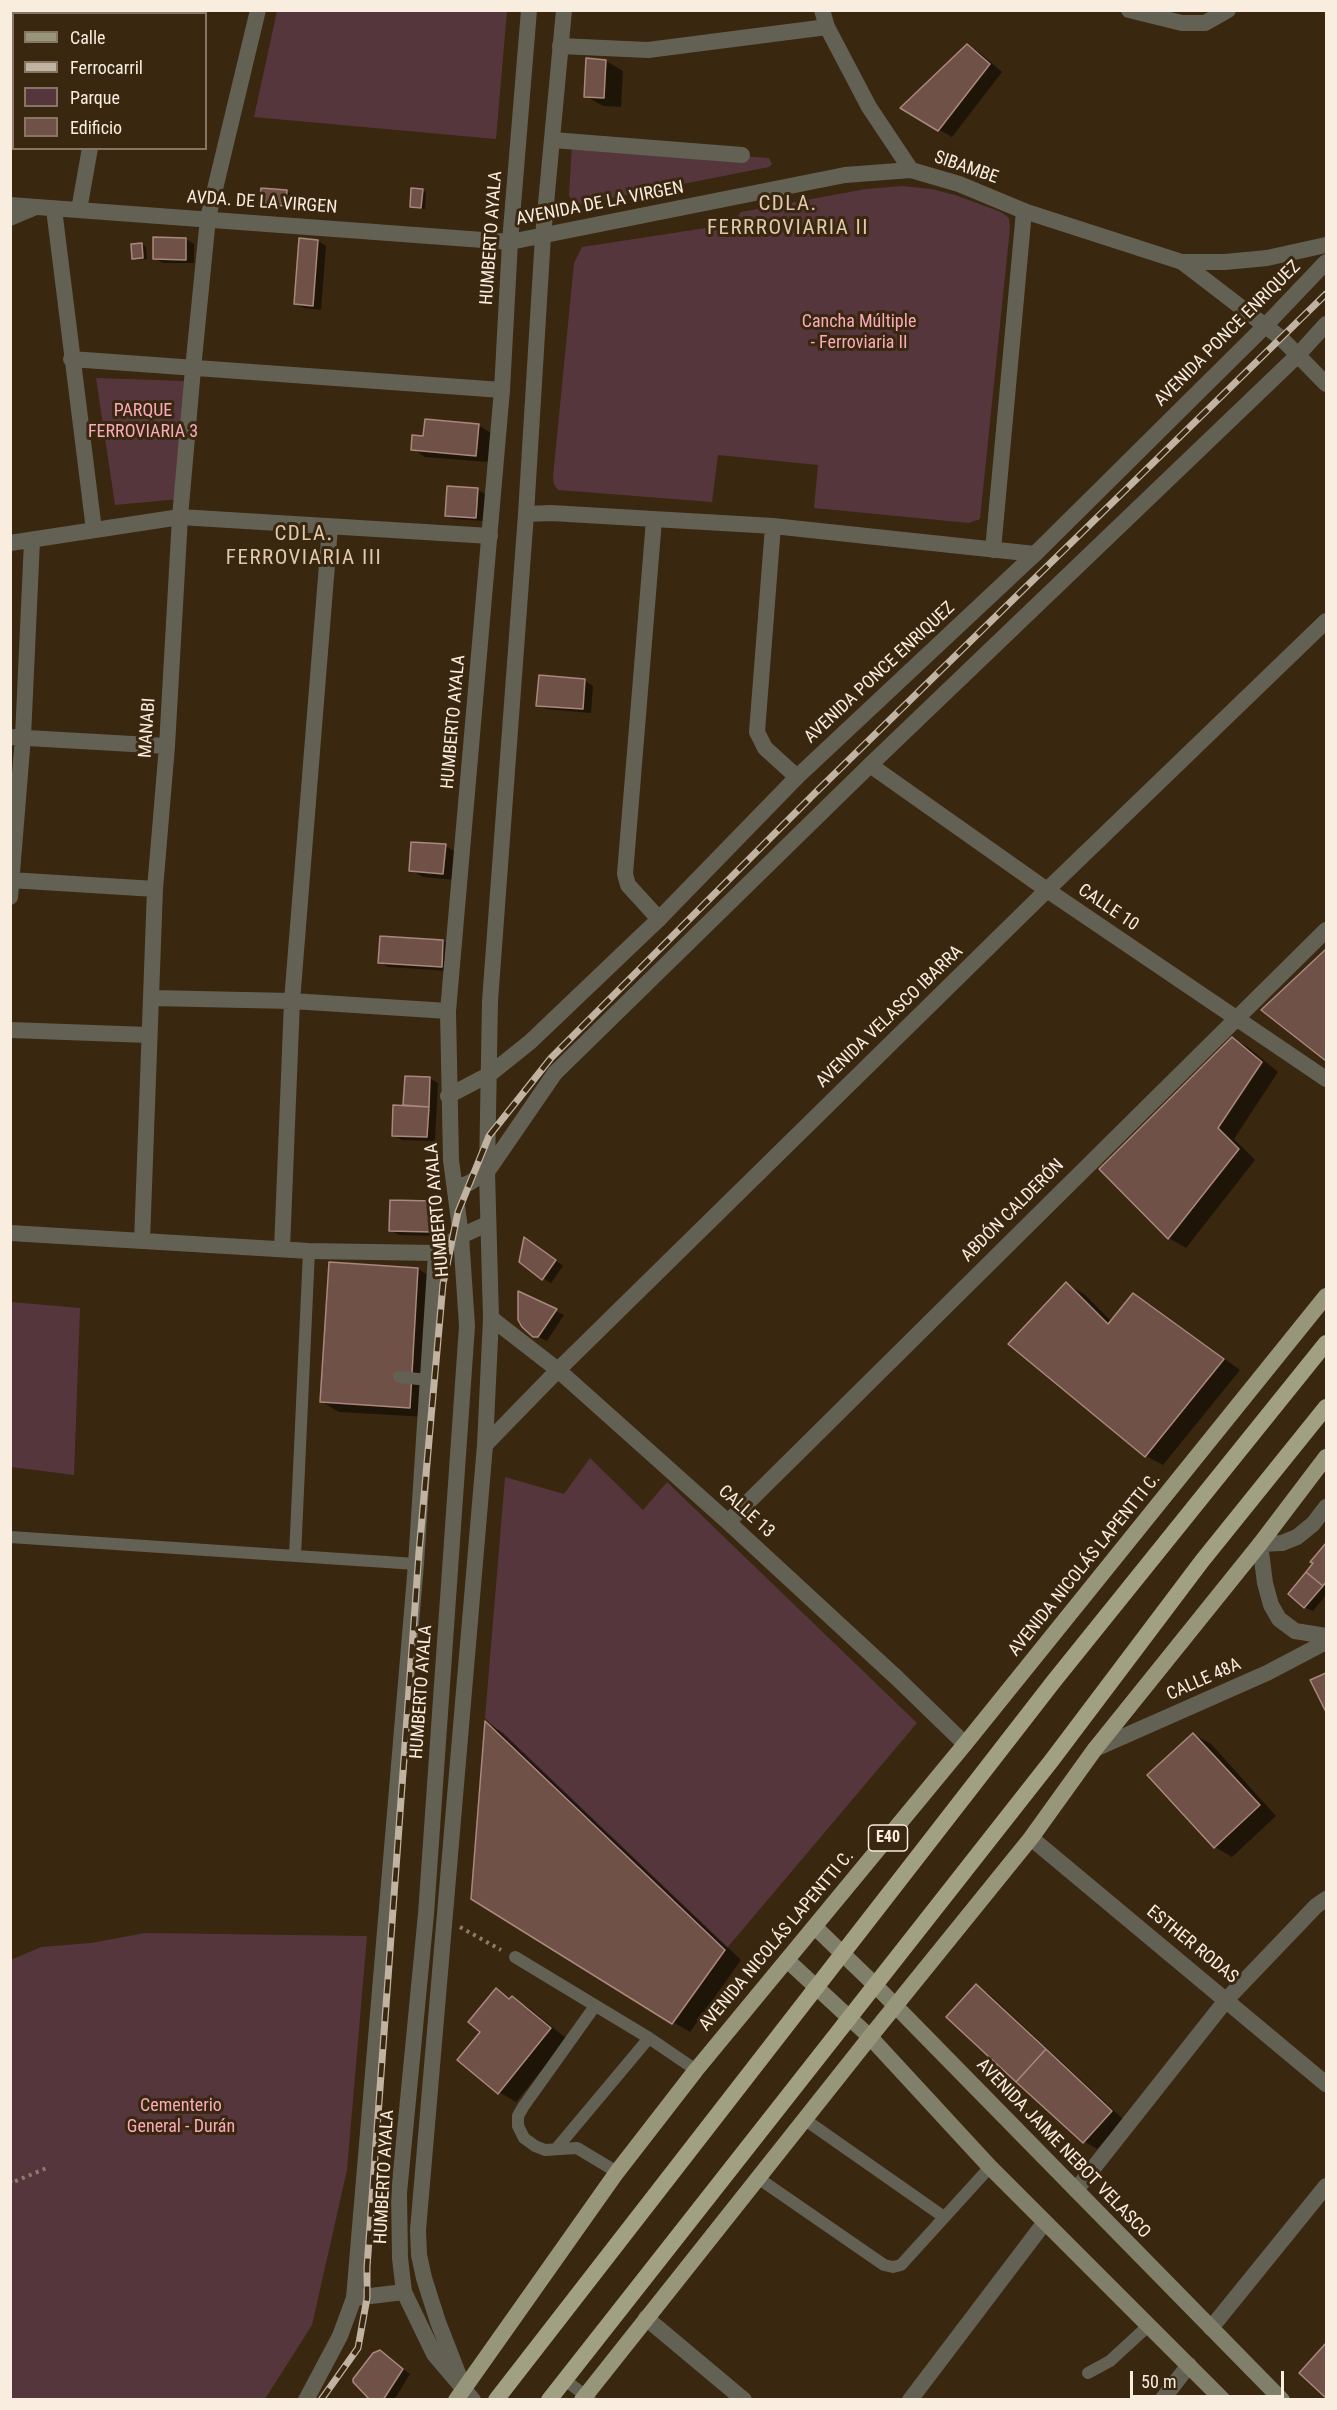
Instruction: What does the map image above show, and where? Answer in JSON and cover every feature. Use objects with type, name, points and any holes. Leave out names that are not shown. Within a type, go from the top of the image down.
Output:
[{"type":"highway","name":"E40","points":[[496,2400],[1054,1681],[1326,1343]]},
{"type":"highway","points":[[549,2400],[1052,1760],[1203,1561],[1326,1407]]},
{"type":"main road","name":"AVENIDA NICOLÁS LAPENTTI C.","points":[[464,2396],[617,2172],[696,2070],[965,1744],[1326,1296]]},
{"type":"main road","points":[[586,2398],[804,2119],[1031,1838],[1095,1749],[1260,1544],[1326,1457]]},
{"type":"main road","name":"AVENIDA JAIME NEBOT VELASCO","points":[[815,1927],[874,1984],[1282,2400]]},
{"type":"main road","points":[[787,1960],[870,2037],[990,2167],[1223,2400]]},
{"type":"street","name":"MANABI","points":[[142,1241],[155,889],[167,746],[180,517],[207,218],[258,10]]},
{"type":"street","name":"HUMBERTO AYALA","points":[[464,2396],[434,2354],[404,2292],[400,2258],[399,2193],[426,1914],[467,1326],[448,1096],[448,1011],[502,390],[510,242],[529,10]]},
{"type":"street","name":"HUMBERTO AYALA","points":[[464,2396],[424,2278],[419,2241],[485,1446],[491,1318],[487,1224],[490,1001],[526,514],[543,236],[564,10]]},
{"type":"street","points":[[1129,10],[1182,23],[1205,23],[1228,10]]},
{"type":"street","points":[[560,45],[648,50],[825,19]]},
{"type":"street","name":"SIBAMBE","points":[[825,19],[869,107],[911,170],[959,184],[1024,210],[1182,262],[1225,262],[1267,258],[1309,251],[1326,245]]},
{"type":"street","points":[[553,140],[742,155]]},
{"type":"street","points":[[79,210],[90,150]]},
{"type":"street","name":"AVENIDA DE LA VIRGEN","points":[[510,242],[845,175],[911,170]]},
{"type":"street","name":"AVDA. DE LA VIRGEN","points":[[10,205],[510,242]]},
{"type":"street","points":[[10,218],[36,207]]},
{"type":"street","points":[[54,209],[94,530]]},
{"type":"street","points":[[993,550],[1024,210]]},
{"type":"street","name":"SIBAMBE","points":[[1182,262],[1265,326],[1326,384]]},
{"type":"street","name":"AVENIDA PONCE ENRIQUEZ","points":[[448,1096],[490,1074],[530,1042],[659,919],[797,777],[1035,554],[1265,326],[1326,262]]},
{"type":"street","points":[[455,1188],[470,1183],[487,1172],[555,1073],[870,765],[1298,355],[1326,324]]},
{"type":"street","points":[[72,360],[502,390]]},
{"type":"street","points":[[526,514],[551,513],[773,526],[1035,554]]},
{"type":"street","points":[[10,543],[180,517],[490,536]]},
{"type":"street","points":[[654,520],[625,874],[628,885],[659,919]]},
{"type":"street","points":[[282,1249],[292,1001],[330,526]]},
{"type":"street","points":[[773,526],[757,732],[765,748],[797,777]]},
{"type":"street","points":[[32,541],[17,737],[11,886],[155,889]]},
{"type":"street","name":"AVENIDA VELASCO IBARRA","points":[[485,1446],[558,1370],[1047,890],[1326,621]]},
{"type":"street","points":[[17,737],[167,746]]},
{"type":"street","name":"CALLE 10","points":[[870,765],[1047,890],[1326,1079]]},
{"type":"street","name":"ABDÓN CALDERÓN","points":[[728,1522],[1326,930]]},
{"type":"street","points":[[151,998],[292,1001],[448,1011]]},
{"type":"street","points":[[10,1030],[149,1035]]},
{"type":"street","points":[[306,2400],[340,2336],[354,2298],[416,1564],[436,1253],[461,1236],[487,1224]]},
{"type":"street","points":[[10,1233],[309,1251],[436,1253]]},
{"type":"street","name":"CALLE 13","points":[[491,1318],[558,1370],[728,1522],[965,1744]]},
{"type":"street","points":[[1326,1507],[1313,1524],[1297,1537],[1282,1544],[1260,1544],[1265,1583],[1271,1605],[1279,1619],[1295,1632],[1326,1636]]},
{"type":"street","name":"CALLE 48A","points":[[1095,1749],[1267,1673],[1326,1642]]},
{"type":"street","name":"ESTHER RODAS","points":[[1031,1838],[1326,2084]]},
{"type":"street","points":[[1076,2190],[1227,2000],[1316,1906],[1326,1899]]},
{"type":"street","points":[[1211,2328],[1326,2186]]},
{"type":"street","points":[[910,2400],[1045,2222]]},
{"type":"street","points":[[354,2298],[404,2292]]},
{"type":"street","points":[[646,2319],[744,2400]]},
{"type":"street","points":[[1162,2400],[1189,2365]]},
{"type":"lane","points":[[295,1556],[309,1251]]},
{"type":"lane","points":[[399,1377],[429,1380]]},
{"type":"lane","points":[[10,1537],[416,1564]]},
{"type":"lane","points":[[515,1958],[649,2038],[696,2070]]},
{"type":"lane","points":[[595,2006],[518,2116],[518,2126],[524,2138],[535,2146],[545,2150],[577,2148],[617,2172]]},
{"type":"lane","points":[[556,2149],[649,2038]]},
{"type":"lane","points":[[804,2119],[944,2217]]},
{"type":"lane","points":[[758,2178],[884,2265],[893,2267],[901,2265],[990,2167]]},
{"type":"lane","points":[[1088,2373],[1110,2361],[1148,2326]]},
{"type":"lane","points":[[565,2380],[586,2398]]},
{"type":"path","points":[[445,1919],[515,1958]]},
{"type":"path","points":[[10,2180],[11,2183],[49,2167]]},
{"type":"green space","points":[[277,11],[507,11],[496,139],[254,117]]},
{"type":"green space","points":[[572,144],[769,158],[772,164],[769,167],[581,204],[572,202],[569,195]]},
{"type":"green space","name":"Cancha Múltiple - Ferroviaria II","points":[[902,186],[931,189],[955,195],[1001,212],[1009,218],[1010,228],[980,519],[969,523],[814,508],[818,465],[718,455],[712,502],[558,490],[553,477],[574,263],[582,247],[732,224],[741,212],[866,189]]},
{"type":"green space","name":"PARQUE FERROVIARIA 3","points":[[96,378],[184,381],[179,499],[115,505]]},
{"type":"green space","points":[[11,1302],[80,1308],[74,1475],[11,1467]]},
{"type":"green space","points":[[590,1458],[643,1510],[667,1482],[917,1723],[727,1948],[485,1718],[505,1477],[564,1494]]},
{"type":"green space","name":"Cementerio General - Durán","points":[[145,1933],[367,1936],[347,2170],[312,2325],[265,2399],[11,2399],[11,1960],[41,1947],[91,1943]]},
{"type":"building","points":[[967,44],[990,64],[938,131],[900,108]]},
{"type":"building","points":[[586,58],[606,60],[604,98],[584,97]]},
{"type":"building","points":[[261,188],[287,190],[286,206],[259,204]]},
{"type":"building","points":[[411,188],[423,189],[421,208],[410,207]]},
{"type":"building","points":[[153,237],[186,238],[186,260],[153,259]]},
{"type":"building","points":[[299,238],[318,240],[313,306],[294,304]]},
{"type":"building","points":[[142,243],[143,258],[132,259],[131,244]]},
{"type":"building","points":[[425,419],[479,424],[476,456],[411,450],[412,435],[423,436]]},
{"type":"building","points":[[447,486],[478,488],[476,518],[445,516]]},
{"type":"building","points":[[539,675],[585,679],[583,709],[536,706]]},
{"type":"building","points":[[411,842],[446,844],[443,874],[409,871]]},
{"type":"building","points":[[380,936],[443,940],[442,967],[378,963]]},
{"type":"building","points":[[1326,949],[1326,1061],[1261,1010]]},
{"type":"building","points":[[1232,1037],[1262,1062],[1218,1128],[1239,1149],[1168,1239],[1099,1169]]},
{"type":"building","points":[[405,1076],[430,1077],[429,1107],[403,1105]]},
{"type":"building","points":[[393,1105],[429,1107],[427,1137],[392,1136]]},
{"type":"building","points":[[390,1200],[433,1201],[432,1232],[389,1231]]},
{"type":"building","points":[[524,1237],[556,1260],[542,1280],[519,1262]]},
{"type":"building","points":[[329,1262],[418,1268],[410,1408],[320,1402]]},
{"type":"building","points":[[1066,1282],[1108,1324],[1133,1293],[1224,1359],[1145,1457],[1008,1344]]},
{"type":"building","points":[[518,1291],[557,1309],[538,1337],[533,1337],[518,1320]]},
{"type":"building","points":[[1326,1543],[1326,1582],[1323,1586],[1306,1572],[1313,1563],[1310,1562]]},
{"type":"building","points":[[1306,1572],[1323,1586],[1304,1608],[1288,1594]]},
{"type":"building","points":[[1326,1673],[1326,1712],[1310,1680]]},
{"type":"building","points":[[485,1721],[725,1950],[672,2024],[471,1899]]},
{"type":"building","points":[[1193,1733],[1260,1805],[1214,1848],[1147,1775]]},
{"type":"building","points":[[976,1984],[1046,2049],[1016,2082],[946,2017]]},
{"type":"building","points":[[496,1988],[509,1999],[512,1996],[551,2028],[498,2094],[457,2060],[480,2032],[468,2022]]},
{"type":"building","points":[[1046,2049],[1112,2111],[1083,2143],[1016,2082]]},
{"type":"building","points":[[1326,2343],[1326,2398],[1299,2373]]},
{"type":"building","points":[[380,2350],[403,2369],[383,2400],[370,2400],[353,2382],[353,2379],[373,2353]]},
{"type":"railway","points":[[321,2400],[358,2348],[367,2298],[367,2267],[419,1552],[443,1284],[458,1212],[489,1136],[551,1058],[816,792],[1326,294]]},
{"type":"district","name":"CDLA. FERRROVIARIA II","points":[[788,217]]},
{"type":"district","name":"CDLA. FERROVIARIA III","points":[[304,547]]}]
